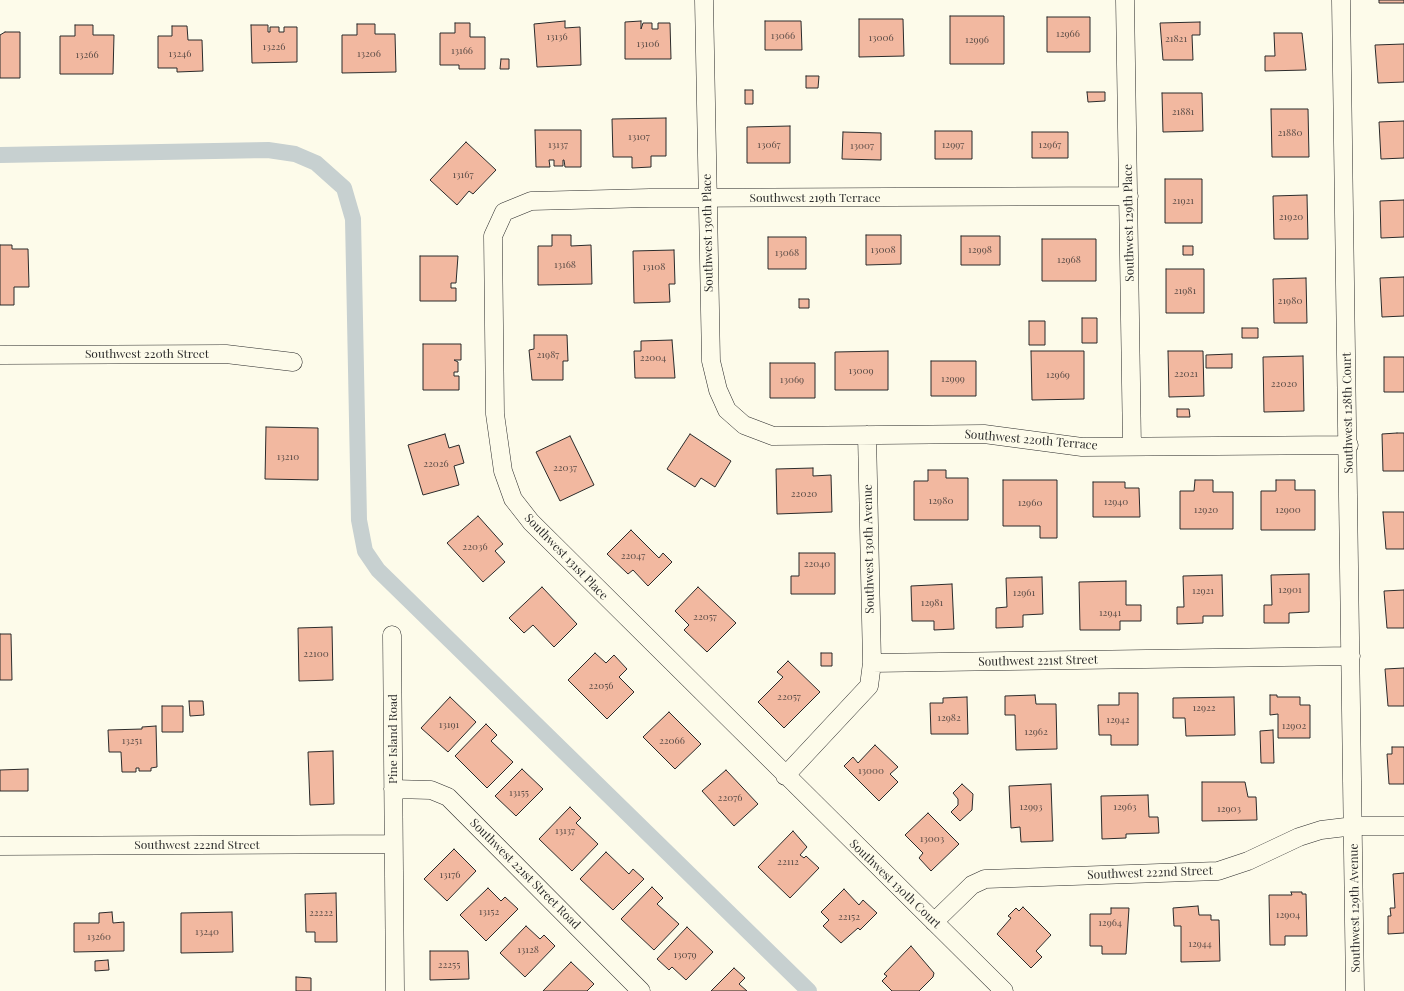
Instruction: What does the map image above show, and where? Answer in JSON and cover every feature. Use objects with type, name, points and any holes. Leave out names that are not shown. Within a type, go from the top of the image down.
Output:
[{"type":"street","name":"Southwest 130th Place","points":[[704,0],[710,361],[718,390],[727,410],[744,425],[773,436]]},
{"type":"street","name":"Southwest 129th Place","points":[[1125,0],[1132,446]]},
{"type":"street","name":"Southwest 128th Court","points":[[1341,0],[1354,826]]},
{"type":"street","name":"Southwest 219th Terrace","points":[[504,212],[531,202],[1129,196]]},
{"type":"street","name":"Southwest 131st Place","points":[[504,212],[493,236],[495,414],[503,471],[513,499],[531,522],[785,776]]},
{"type":"street","name":"Southwest 220th Street","points":[[0,355],[226,354],[293,362]]},
{"type":"street","name":"Southwest 220th Terrace","points":[[773,436],[984,434],[1082,447],[1349,445]]},
{"type":"street","name":"Southwest 130th Avenue","points":[[867,435],[872,663]]},
{"type":"street","name":"Pine Island Road","points":[[392,635],[395,991]]},
{"type":"street","name":"Southwest 221st Street","points":[[872,663],[1351,656]]},
{"type":"street","points":[[785,776],[869,686],[872,663]]},
{"type":"street","name":"Southwest 130th Court","points":[[785,776],[1004,991]]},
{"type":"street","name":"Southwest 221st Street Road","points":[[393,789],[431,790],[448,798],[641,991]]},
{"type":"street","name":"Southwest 222nd Street","points":[[934,922],[972,884],[985,879],[1218,871],[1248,861],[1299,837],[1321,830],[1354,826],[1404,826]]},
{"type":"street","name":"Southwest 129th Avenue","points":[[1354,826],[1355,991]]},
{"type":"street","name":"Southwest 222nd Street","points":[[0,846],[393,844]]},
{"type":"building","points":[[1379,0],[1404,0],[1404,3],[1379,3]]},
{"type":"building","points":[[950,16],[1004,16],[1004,64],[950,64]]},
{"type":"building","points":[[1047,17],[1090,17],[1090,52],[1047,52]]},
{"type":"building","points":[[859,19],[903,19],[904,56],[859,57]]},
{"type":"building","points":[[565,21],[565,28],[580,27],[581,65],[537,67],[534,24]]},
{"type":"building","points":[[641,21],[641,29],[643,23],[652,23],[652,29],[658,29],[658,23],[670,23],[671,59],[625,59],[625,22]]},
{"type":"building","points":[[765,21],[801,21],[802,50],[765,50]]},
{"type":"building","points":[[1200,22],[1200,35],[1192,35],[1193,60],[1163,60],[1160,23]]},
{"type":"building","points":[[455,23],[470,23],[470,37],[485,37],[485,69],[459,69],[459,65],[440,65],[440,33],[455,33]]},
{"type":"building","points":[[357,24],[375,24],[375,34],[395,34],[396,72],[342,73],[342,35],[357,35]]},
{"type":"building","points":[[75,25],[93,25],[93,35],[114,35],[113,74],[60,74],[60,36],[75,36]]},
{"type":"building","points":[[251,25],[268,25],[268,32],[270,32],[270,27],[279,27],[279,32],[284,32],[284,27],[297,27],[297,62],[252,63]]},
{"type":"building","points":[[172,26],[187,26],[188,40],[202,40],[203,71],[177,72],[177,68],[158,68],[158,36],[172,36]]},
{"type":"building","points":[[5,32],[20,32],[20,78],[0,78],[0,35]]},
{"type":"building","points":[[1274,33],[1302,33],[1306,70],[1265,71],[1265,56],[1275,56]]},
{"type":"building","points":[[1404,44],[1404,82],[1378,83],[1375,45]]},
{"type":"building","points":[[501,59],[509,59],[509,69],[500,69]]},
{"type":"building","points":[[806,76],[819,76],[818,88],[806,88]]},
{"type":"building","points":[[745,90],[753,90],[753,104],[745,104]]},
{"type":"building","points":[[1087,92],[1105,92],[1105,101],[1088,102]]},
{"type":"building","points":[[1162,93],[1202,93],[1203,131],[1163,132]]},
{"type":"building","points":[[1271,109],[1308,109],[1309,157],[1272,157]]},
{"type":"building","points":[[666,118],[666,156],[651,156],[651,167],[632,168],[632,157],[613,157],[612,119]]},
{"type":"building","points":[[1404,121],[1404,158],[1381,159],[1379,122]]},
{"type":"building","points":[[790,126],[790,163],[747,163],[747,127]]},
{"type":"building","points":[[535,130],[581,130],[581,167],[565,167],[564,160],[563,166],[554,166],[554,160],[549,160],[550,167],[536,167]]},
{"type":"building","points":[[935,131],[972,131],[972,159],[935,159]]},
{"type":"building","points":[[843,132],[881,133],[881,160],[842,159]]},
{"type":"building","points":[[1032,132],[1068,132],[1068,158],[1032,158]]},
{"type":"building","points":[[466,142],[496,170],[473,194],[469,191],[457,205],[430,180]]},
{"type":"building","points":[[1165,179],[1202,179],[1202,223],[1165,223]]},
{"type":"building","points":[[1307,195],[1308,239],[1274,239],[1273,196]]},
{"type":"building","points":[[1404,200],[1404,237],[1381,238],[1380,201]]},
{"type":"building","points":[[552,235],[571,235],[571,246],[591,245],[592,284],[538,285],[538,246],[552,246]]},
{"type":"building","points":[[866,235],[901,235],[901,264],[866,265]]},
{"type":"building","points":[[961,236],[1000,236],[1000,265],[961,265]]},
{"type":"building","points":[[768,237],[806,237],[806,269],[768,269]]},
{"type":"building","points":[[1042,239],[1096,239],[1096,281],[1042,281]]},
{"type":"building","points":[[0,245],[12,245],[12,249],[28,249],[29,287],[14,287],[14,305],[0,305]]},
{"type":"building","points":[[1183,246],[1193,246],[1193,255],[1183,255]]},
{"type":"building","points":[[674,250],[675,284],[669,284],[670,302],[634,303],[633,251]]},
{"type":"building","points":[[420,256],[458,256],[456,283],[451,283],[451,288],[456,288],[456,301],[420,301]]},
{"type":"building","points":[[1166,269],[1204,269],[1204,313],[1166,313]]},
{"type":"building","points":[[1404,277],[1404,316],[1382,317],[1380,278]]},
{"type":"building","points":[[1306,278],[1307,323],[1274,323],[1273,279]]},
{"type":"building","points":[[799,299],[809,299],[809,308],[799,308]]},
{"type":"building","points":[[1082,318],[1097,318],[1097,343],[1082,343]]},
{"type":"building","points":[[1029,321],[1045,321],[1045,345],[1029,345]]},
{"type":"building","points":[[1242,328],[1258,328],[1258,338],[1242,338]]},
{"type":"building","points":[[534,335],[567,335],[568,361],[563,361],[563,380],[532,380],[529,350],[534,349]]},
{"type":"building","points":[[672,340],[675,378],[635,378],[634,351],[641,351],[641,341]]},
{"type":"building","points":[[423,344],[461,344],[461,360],[454,360],[458,362],[458,372],[454,372],[454,376],[459,376],[459,390],[423,390]]},
{"type":"building","points":[[888,351],[888,390],[835,390],[835,352]]},
{"type":"building","points":[[1031,351],[1084,351],[1084,399],[1032,400]]},
{"type":"building","points":[[1168,351],[1203,351],[1204,396],[1169,397]]},
{"type":"building","points":[[1232,354],[1232,368],[1206,368],[1206,355]]},
{"type":"building","points":[[1303,356],[1304,411],[1264,412],[1263,357]]},
{"type":"building","points":[[1384,357],[1404,357],[1404,392],[1384,392]]},
{"type":"building","points":[[931,361],[976,361],[976,396],[931,396]]},
{"type":"building","points":[[770,363],[815,363],[815,398],[770,398]]},
{"type":"building","points":[[1177,409],[1189,409],[1190,417],[1177,417]]},
{"type":"building","points":[[266,427],[318,428],[318,480],[265,479]]},
{"type":"building","points":[[1404,433],[1404,471],[1383,471],[1382,434]]},
{"type":"building","points":[[445,434],[449,448],[459,445],[464,463],[454,466],[459,485],[423,495],[408,445]]},
{"type":"building","points":[[690,434],[731,461],[715,487],[701,478],[695,487],[667,469]]},
{"type":"building","points":[[570,436],[594,485],[560,501],[536,452]]},
{"type":"building","points":[[813,468],[813,476],[831,475],[832,512],[777,514],[776,469]]},
{"type":"building","points":[[928,470],[946,470],[946,478],[968,478],[968,520],[914,520],[914,481],[928,481]]},
{"type":"building","points":[[1003,480],[1057,480],[1057,538],[1040,538],[1040,526],[1003,526]]},
{"type":"building","points":[[1195,480],[1213,480],[1213,492],[1233,492],[1233,529],[1180,529],[1180,491],[1194,491]]},
{"type":"building","points":[[1276,480],[1295,480],[1295,490],[1315,490],[1315,530],[1261,530],[1261,491],[1276,491]]},
{"type":"building","points":[[1093,482],[1125,482],[1125,488],[1139,488],[1140,517],[1093,517]]},
{"type":"building","points":[[1383,512],[1404,512],[1404,549],[1386,549]]},
{"type":"building","points":[[478,516],[503,544],[495,551],[505,562],[483,582],[447,543]]},
{"type":"building","points":[[631,530],[659,558],[663,553],[672,562],[648,586],[633,570],[628,574],[607,554]]},
{"type":"building","points":[[799,553],[835,553],[835,594],[791,594],[791,576],[799,576]]},
{"type":"building","points":[[1309,574],[1309,612],[1289,613],[1289,623],[1264,623],[1264,605],[1272,605],[1271,575]]},
{"type":"building","points":[[1222,575],[1223,616],[1203,616],[1203,623],[1177,624],[1177,607],[1184,607],[1183,576]]},
{"type":"building","points":[[1042,577],[1043,614],[1023,615],[1023,627],[996,628],[996,608],[1007,607],[1006,578]]},
{"type":"building","points":[[1126,581],[1126,605],[1141,605],[1141,621],[1120,621],[1120,630],[1080,630],[1079,582]]},
{"type":"building","points":[[952,584],[954,629],[934,630],[934,621],[912,621],[911,586]]},
{"type":"building","points":[[542,587],[577,624],[554,647],[533,625],[524,633],[509,618]]},
{"type":"building","points":[[698,587],[736,623],[707,652],[684,630],[689,625],[675,611]]},
{"type":"building","points":[[1404,590],[1404,628],[1387,628],[1384,591]]},
{"type":"building","points":[[332,627],[333,680],[299,681],[298,628]]},
{"type":"building","points":[[0,634],[11,634],[12,680],[0,680]]},
{"type":"building","points":[[595,653],[606,663],[614,655],[627,669],[619,677],[634,692],[607,719],[568,680]]},
{"type":"building","points":[[821,653],[832,653],[832,666],[821,666]]},
{"type":"building","points":[[788,661],[820,692],[784,728],[758,702],[783,677],[777,672]]},
{"type":"building","points":[[1404,668],[1404,706],[1388,706],[1385,669]]},
{"type":"building","points":[[1119,693],[1138,693],[1138,745],[1111,745],[1111,735],[1099,735],[1098,705],[1119,705]]},
{"type":"building","points":[[1035,695],[1036,704],[1056,704],[1057,749],[1016,750],[1015,715],[1005,715],[1005,696]]},
{"type":"building","points":[[1270,695],[1277,695],[1277,697],[1300,697],[1300,705],[1310,705],[1310,738],[1278,738],[1278,714],[1270,715]]},
{"type":"building","points":[[450,697],[476,722],[448,752],[421,728]]},
{"type":"building","points":[[967,697],[968,734],[931,734],[930,703],[943,703],[943,698]]},
{"type":"building","points":[[1234,697],[1235,735],[1186,736],[1185,718],[1173,718],[1173,698]]},
{"type":"building","points":[[189,701],[203,701],[204,715],[190,716]]},
{"type":"building","points":[[162,706],[183,706],[183,732],[162,732]]},
{"type":"building","points":[[669,712],[701,744],[675,769],[643,737]]},
{"type":"building","points":[[486,724],[497,735],[491,741],[513,762],[487,788],[455,756]]},
{"type":"building","points":[[156,726],[157,767],[151,768],[151,771],[139,771],[139,768],[136,768],[136,772],[122,772],[121,752],[109,752],[108,730],[142,729],[142,727]]},
{"type":"building","points":[[1273,730],[1274,763],[1261,763],[1260,731]]},
{"type":"building","points":[[875,745],[898,767],[890,774],[898,782],[879,801],[844,766],[853,757],[858,763]]},
{"type":"building","points":[[1392,747],[1404,747],[1404,784],[1389,784],[1387,754],[1392,754]]},
{"type":"building","points":[[333,751],[334,804],[310,805],[308,752]]},
{"type":"building","points":[[28,769],[28,791],[0,791],[0,770]]},
{"type":"building","points":[[522,769],[543,789],[516,816],[495,796]]},
{"type":"building","points":[[726,770],[758,804],[734,826],[702,791]]},
{"type":"building","points":[[1202,782],[1245,782],[1248,797],[1256,797],[1257,820],[1202,821]]},
{"type":"building","points":[[962,784],[973,794],[972,810],[960,821],[951,812],[958,805],[958,799],[953,793]]},
{"type":"building","points":[[1051,784],[1053,841],[1021,842],[1020,827],[1011,828],[1009,786]]},
{"type":"building","points":[[1148,795],[1149,817],[1158,817],[1159,833],[1126,834],[1126,838],[1102,839],[1101,796]]},
{"type":"building","points":[[570,807],[581,818],[576,823],[598,844],[572,871],[539,839]]},
{"type":"building","points":[[928,813],[959,844],[931,871],[919,858],[923,853],[905,835]]},
{"type":"building","points":[[793,831],[807,847],[800,855],[804,858],[806,856],[819,868],[790,898],[758,867]]},
{"type":"building","points":[[454,849],[476,871],[447,901],[424,879]]},
{"type":"building","points":[[606,852],[629,874],[633,869],[644,879],[613,910],[580,879]]},
{"type":"building","points":[[1404,873],[1404,933],[1388,934],[1388,916],[1391,916],[1390,908],[1395,908],[1393,874]]},
{"type":"building","points":[[652,887],[663,898],[657,904],[679,924],[654,950],[621,919]]},
{"type":"building","points":[[488,888],[501,901],[505,897],[518,909],[486,941],[460,915]]},
{"type":"building","points":[[844,889],[859,905],[863,900],[877,913],[860,930],[858,928],[841,943],[823,926],[829,920],[821,912]]},
{"type":"building","points":[[1291,892],[1306,894],[1307,936],[1285,936],[1285,945],[1270,945],[1269,895],[1292,895]]},
{"type":"building","points":[[336,893],[337,942],[315,942],[315,932],[306,932],[305,894]]},
{"type":"building","points":[[1198,906],[1199,915],[1211,915],[1211,920],[1219,920],[1220,961],[1181,962],[1181,926],[1174,926],[1173,908]]},
{"type":"building","points":[[1023,907],[1051,935],[1036,951],[1042,957],[1031,968],[997,934],[1011,918],[1008,916],[1016,908],[1019,911]]},
{"type":"building","points":[[1111,908],[1129,908],[1126,954],[1102,954],[1102,946],[1090,946],[1090,914],[1111,914]]},
{"type":"building","points":[[112,912],[113,923],[124,922],[124,951],[74,952],[74,923],[99,923],[99,913]]},
{"type":"building","points":[[232,912],[233,952],[181,953],[181,913]]},
{"type":"building","points":[[526,926],[540,939],[544,935],[555,946],[525,977],[500,953]]},
{"type":"building","points":[[687,927],[713,952],[686,980],[672,967],[669,970],[657,959]]},
{"type":"building","points":[[911,946],[934,973],[933,977],[919,991],[892,991],[882,981],[887,976],[884,974]]},
{"type":"building","points":[[430,951],[468,951],[469,979],[430,980]]},
{"type":"building","points":[[108,960],[109,970],[95,971],[95,961]]},
{"type":"building","points":[[571,962],[594,984],[587,991],[543,991]]},
{"type":"building","points":[[734,968],[745,978],[739,984],[747,991],[711,991]]},
{"type":"building","points":[[296,977],[311,978],[311,991],[296,991]]},
{"type":"waterway","points":[[0,155],[268,150],[295,154],[316,163],[344,188],[353,219],[359,520],[365,551],[378,570],[809,991]]}]
